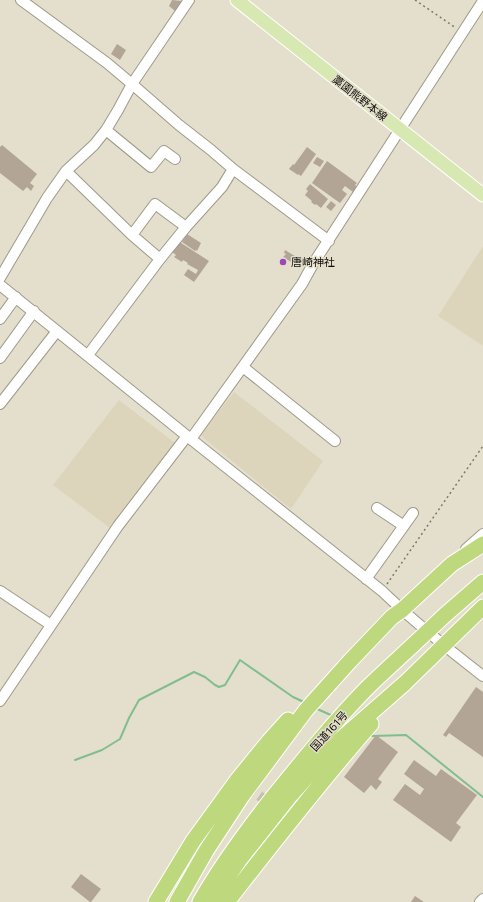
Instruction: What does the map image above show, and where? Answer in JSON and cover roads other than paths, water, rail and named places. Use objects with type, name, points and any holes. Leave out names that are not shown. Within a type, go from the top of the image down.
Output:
[{"type":"highway","points":[[177,902],[206,851],[242,796],[306,705],[340,662],[350,661],[392,617],[402,610],[452,564],[483,544]]},
{"type":"highway","name":"国道161号","points":[[200,902],[253,822],[338,720],[366,689],[445,615],[483,582]]},
{"type":"highway","points":[[227,902],[289,817],[360,729],[405,682],[483,607]]},
{"type":"highway","points":[[156,902],[193,841],[242,783],[269,741],[306,705]]},
{"type":"highway","points":[[211,902],[240,859],[289,797],[341,739],[360,729]]},
{"type":"main road","name":"藁園熊野本線","points":[[237,0],[483,196]]},
{"type":"street","points":[[21,0],[107,63],[178,125],[233,169],[329,241]]},
{"type":"street","points":[[0,278],[47,198],[66,170],[94,145],[106,130],[132,84],[189,0]]},
{"type":"street","points":[[0,701],[118,526],[242,368],[302,284],[313,264],[483,1]]},
{"type":"street","points":[[106,130],[151,167],[164,151],[176,159]]},
{"type":"street","points":[[88,355],[160,259],[222,187],[233,169]]},
{"type":"street","points":[[66,170],[132,235],[160,259]]},
{"type":"street","points":[[132,235],[155,204],[186,227]]},
{"type":"street","points":[[0,284],[382,591],[443,645],[483,676]]},
{"type":"street","points":[[0,319],[16,297]]},
{"type":"street","points":[[0,358],[34,312]]},
{"type":"street","points":[[0,404],[57,331]]},
{"type":"street","points":[[242,368],[335,441]]},
{"type":"street","points":[[377,508],[404,526]]},
{"type":"street","points":[[366,579],[413,513]]},
{"type":"street","points":[[452,564],[483,534]]},
{"type":"street","points":[[0,590],[51,625]]},
{"type":"street","points":[[480,902],[483,899]]},
{"type":"waterway","points":[[75,760],[102,750],[120,739],[139,700],[194,672],[205,677],[219,687],[225,685],[240,660],[293,697],[306,703]]},
{"type":"waterway","points":[[315,708],[333,716]]},
{"type":"waterway","points":[[369,734],[373,736],[406,735],[483,797]]},
{"type":"tunnel","points":[[247,787],[286,815]]},
{"type":"place","name":"唐崎神社","points":[[283,262]]}]
